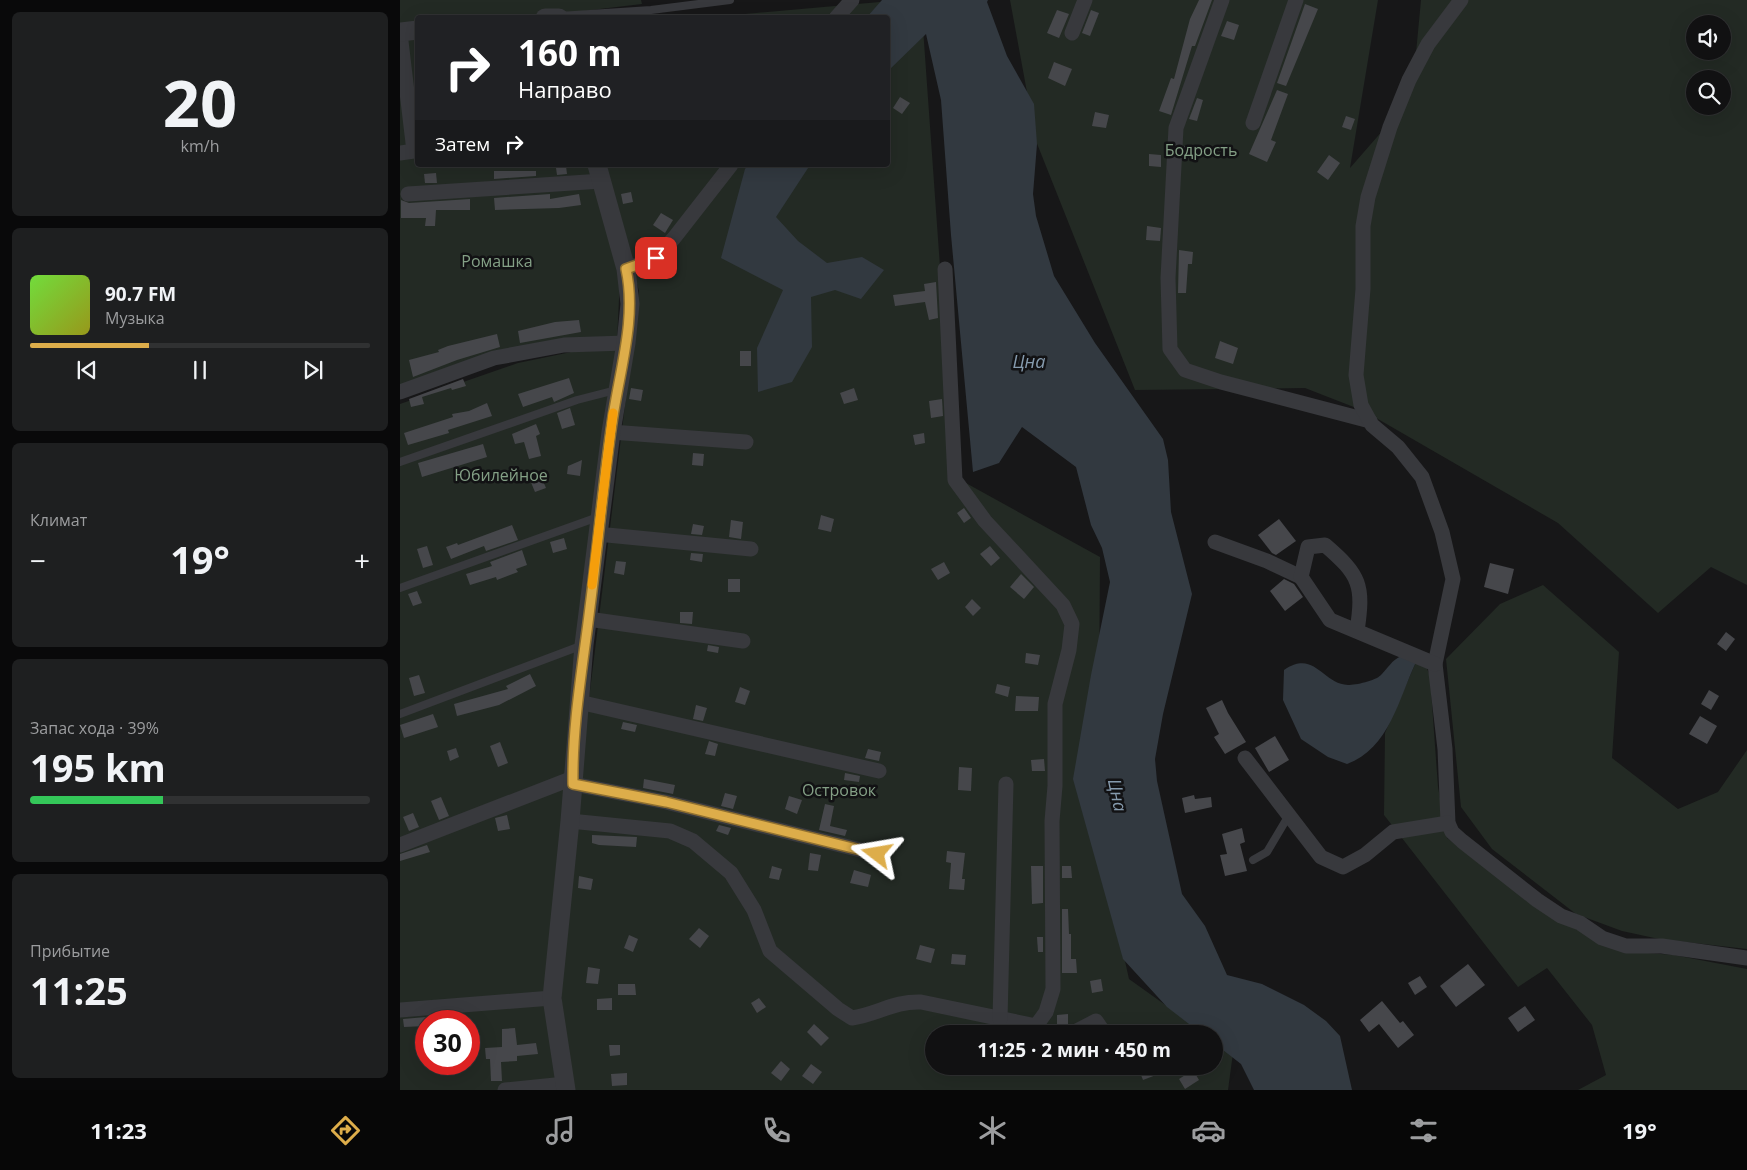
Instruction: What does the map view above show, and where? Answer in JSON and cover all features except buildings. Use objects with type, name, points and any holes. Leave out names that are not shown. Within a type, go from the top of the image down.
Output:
[{"type":"street","points":[[839,15],[852,0]]},
{"type":"street","points":[[1072,33],[1085,0]]},
{"type":"street","points":[[1222,0],[1176,128],[1168,278],[1170,349],[1185,370],[1222,382],[1370,421]]},
{"type":"street","points":[[1253,123],[1296,0]]},
{"type":"street","points":[[1461,0],[1428,44],[1409,80],[1390,127],[1364,213],[1364,289],[1356,375],[1361,405],[1370,421],[1414,464],[1422,477],[1442,532],[1453,580],[1435,664],[1445,741],[1448,823],[1452,832],[1462,842],[1537,900],[1561,916],[1580,923],[1602,938],[1626,946],[1662,946],[1747,958]]},
{"type":"street","points":[[400,153],[414,152],[413,110],[400,32],[415,30]]},
{"type":"street","points":[[626,269],[656,258],[674,238],[728,167]]},
{"type":"street","points":[[408,194],[600,173],[626,269],[630,304],[626,343],[617,390],[598,525],[584,645],[570,821],[552,998],[565,1087],[505,1090]]},
{"type":"street","points":[[945,269],[955,480],[984,521],[1063,605],[1072,624],[1069,650],[1055,704],[1055,786],[1052,821],[1053,989],[1046,1012],[1040,1025]]},
{"type":"street","points":[[400,392],[494,358],[564,345],[626,343]]},
{"type":"street","points":[[611,432],[746,442]]},
{"type":"street","points":[[598,525],[750,549]]},
{"type":"street","points":[[1215,542],[1267,561],[1301,577],[1330,620],[1435,664]]},
{"type":"street","points":[[1301,577],[1308,547],[1325,544],[1347,564],[1359,584],[1361,606],[1357,631]]},
{"type":"street","points":[[588,619],[743,641]]},
{"type":"street","points":[[578,702],[879,771]]},
{"type":"street","points":[[1245,758],[1321,856],[1343,866],[1365,855],[1393,832],[1448,823]]},
{"type":"street","points":[[400,845],[573,781],[877,854]]},
{"type":"street","points":[[1000,1018],[1006,784]]},
{"type":"street","points":[[570,821],[670,831],[693,841],[731,874],[754,910],[770,951],[838,1009],[852,1018],[867,1015],[903,1001],[921,1002],[1000,1018],[1022,1025]]},
{"type":"street","points":[[400,1010],[552,998]]},
{"type":"street","points":[[1088,1025],[1096,1021],[1099,1025]]},
{"type":"lane","points":[[649,0],[651,10]]},
{"type":"lane","points":[[582,15],[651,10],[730,0]]},
{"type":"lane","points":[[400,462],[577,400],[617,390]]},
{"type":"lane","points":[[400,588],[598,525]]},
{"type":"lane","points":[[400,714],[584,645]]},
{"type":"lane","points":[[1253,860],[1266,852],[1289,815]]},
{"type":"green space","points":[[400,0],[641,0],[642,4],[550,15],[415,15],[415,27],[400,28]]},
{"type":"green space","name":"Островок","points":[[902,0],[921,0],[955,477],[1100,557],[1098,840],[1129,979],[1193,1025],[925,1025],[925,1075],[1223,1075],[1223,1046],[1233,1053],[1228,1090],[572,1090],[560,987],[575,813],[639,291],[605,167],[890,167],[890,15],[734,15]]},
{"type":"green space","name":"Бодрость","points":[[1010,0],[1378,0],[1350,168],[1384,129],[1416,53],[1421,0],[1747,0],[1747,585],[1711,567],[1658,613],[1558,523],[1364,411],[1305,388],[1135,390],[1036,141]]},
{"type":"green space","name":"Ромашка","points":[[415,32],[415,167],[592,167],[620,278],[617,341],[517,354],[400,395],[400,33]]},
{"type":"green space","name":"Юбилейное","points":[[618,350],[547,1001],[563,1090],[400,1090],[400,404],[518,363],[576,351]]},
{"type":"green space","points":[[1543,585],[1619,652],[1612,758],[1678,809],[1718,792],[1747,750],[1747,949],[1659,939],[1622,931],[1576,914],[1492,849],[1461,807],[1446,659],[1500,604]]},
{"type":"green space","points":[[1416,662],[1426,666],[1430,676],[1438,787],[1447,838],[1561,922],[1623,951],[1674,955],[1747,969],[1747,1090],[1578,1090],[1606,1075],[1592,1025],[1547,968],[1518,987],[1384,815],[1385,733]]},
{"type":"water","name":"Цна","points":[[882,0],[988,0],[987,2],[1007,56],[1034,104],[1037,144],[1033,194],[1036,216],[1054,276],[1095,343],[1163,439],[1168,460],[1171,512],[1192,594],[1163,714],[1155,759],[1157,781],[1182,894],[1205,926],[1227,975],[1262,984],[1304,1005],[1326,1021],[1340,1036],[1352,1090],[1254,1090],[1241,1064],[1223,1050],[1223,1025],[1190,1025],[1167,1007],[1123,959],[1073,779],[1091,675],[1110,582],[1102,548],[1091,525],[1076,467],[1022,427],[999,463],[973,472],[951,235],[941,100],[926,34],[890,69],[890,15],[869,15]]},
{"type":"water","points":[[746,167],[809,167],[776,217],[798,241],[827,263],[862,257],[884,270],[861,299],[835,290],[811,297],[812,347],[792,382],[758,392],[757,348],[783,290],[721,258]]},
{"type":"water","points":[[1401,656],[1416,662],[1398,706],[1383,735],[1361,757],[1347,764],[1328,757],[1301,739],[1283,700],[1284,670],[1303,663],[1311,665],[1339,683],[1351,685],[1378,677],[1392,662]]},
{"type":"slow traffic","points":[[592,585],[613,413]]},
{"type":"route","points":[[656,258],[626,269],[629,282],[630,304],[628,324],[597,534],[578,702],[573,784],[666,802],[877,854]]}]
